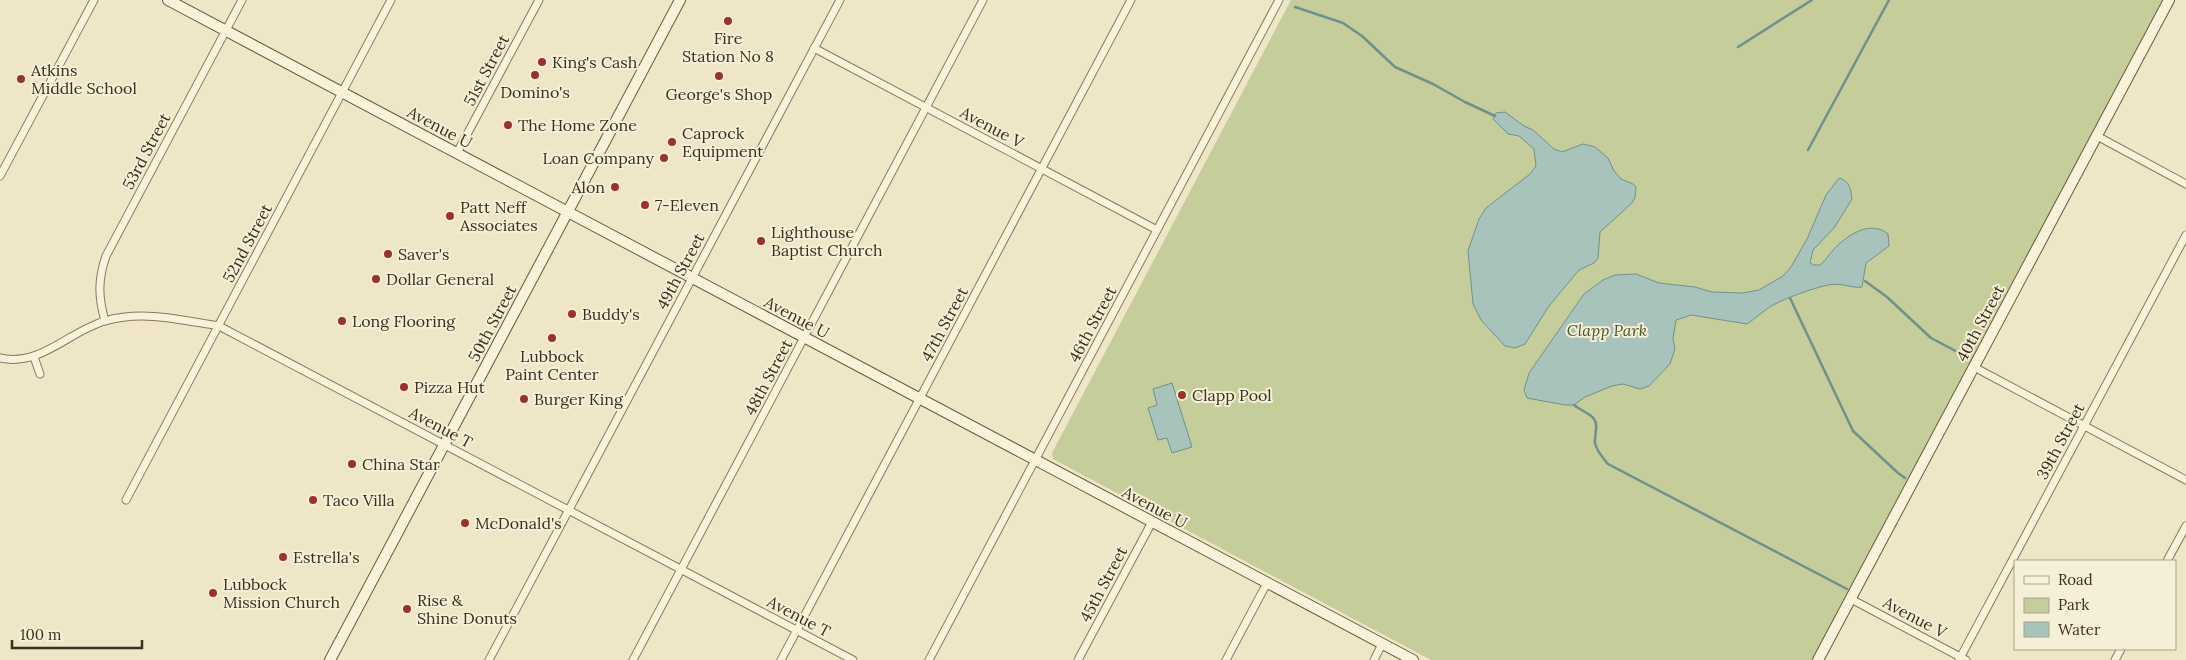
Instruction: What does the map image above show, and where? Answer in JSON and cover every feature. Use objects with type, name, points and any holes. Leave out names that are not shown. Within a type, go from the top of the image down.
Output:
[{"type":"street","points":[[0,176],[94,0]]},
{"type":"street","name":"Avenue U","points":[[168,0],[1412,660]]},
{"type":"street","name":"53rd Street","points":[[104,321],[98,289],[100,272],[106,256],[242,0]]},
{"type":"street","name":"52nd Street","points":[[126,500],[391,0]]},
{"type":"street","name":"51st Street","points":[[457,153],[539,0]]},
{"type":"street","name":"50th Street","points":[[330,660],[680,0]]},
{"type":"street","name":"49th Street","points":[[489,660],[840,0]]},
{"type":"street","name":"48th Street","points":[[633,660],[983,0]]},
{"type":"street","name":"47th Street","points":[[781,660],[1131,0]]},
{"type":"street","name":"46th Street","points":[[929,660],[1280,0]]},
{"type":"street","name":"40th Street","points":[[1818,660],[2169,0]]},
{"type":"street","name":"Avenue V","points":[[814,48],[1158,230]]},
{"type":"street","points":[[2097,136],[2186,184]]},
{"type":"street","name":"39th Street","points":[[1962,659],[2186,235]]},
{"type":"street","name":"Avenue T","points":[[0,358],[19,360],[34,358],[83,330],[104,321],[154,316],[219,326],[853,660]]},
{"type":"street","points":[[34,358],[40,374]]},
{"type":"street","points":[[1974,367],[2186,480]]},
{"type":"street","name":"45th Street","points":[[1078,660],[1152,522]]},
{"type":"street","points":[[2168,560],[2186,526]]},
{"type":"street","points":[[1226,660],[1267,583]]},
{"type":"street","name":"Avenue V","points":[[1851,599],[1962,659]]},
{"type":"street","points":[[1374,660],[1382,644]]},
{"type":"green space","name":"Clapp Park","points":[[1291,0],[2163,0],[1812,660],[1431,660],[1053,459],[1052,453]]},
{"type":"water","points":[[1505,112],[1524,126],[1533,130],[1554,149],[1562,152],[1583,144],[1595,147],[1608,158],[1614,171],[1621,179],[1636,187],[1635,198],[1632,203],[1600,232],[1598,258],[1594,263],[1579,270],[1549,306],[1525,344],[1515,348],[1505,346],[1481,320],[1473,304],[1468,251],[1479,219],[1486,208],[1530,174],[1536,166],[1534,149],[1519,136],[1508,134],[1493,119],[1496,113]]},
{"type":"water","points":[[1839,178],[1848,184],[1852,199],[1834,228],[1813,250],[1810,263],[1820,265],[1838,245],[1859,231],[1874,228],[1881,230],[1888,234],[1889,246],[1866,263],[1862,287],[1833,284],[1807,291],[1773,305],[1747,324],[1691,315],[1676,320],[1673,339],[1675,349],[1670,364],[1649,386],[1640,389],[1623,384],[1612,386],[1585,397],[1574,405],[1527,398],[1524,390],[1529,373],[1584,294],[1603,280],[1615,275],[1636,274],[1659,283],[1695,287],[1712,292],[1743,293],[1759,290],[1783,276],[1791,267],[1807,239],[1826,195]]},
{"type":"water","points":[[1172,383],[1192,447],[1172,453],[1167,438],[1158,440],[1148,408],[1157,405],[1153,389]]},
{"type":"waterway","points":[[1738,47],[1812,0]]},
{"type":"waterway","points":[[1808,150],[1889,0]]},
{"type":"waterway","points":[[1295,7],[1343,23],[1362,36],[1395,67],[1495,116]]},
{"type":"waterway","points":[[1865,281],[1887,297],[1931,338],[1969,358]]},
{"type":"waterway","points":[[1790,298],[1853,431],[1905,478]]},
{"type":"waterway","points":[[1574,405],[1593,417],[1596,427],[1596,446],[1600,455],[1608,464],[1847,589]]},
{"type":"place","name":"Fire Station No 8","points":[[728,21]]},
{"type":"place","name":"King's Cash","points":[[542,62]]},
{"type":"place","name":"Domino's","points":[[535,75]]},
{"type":"place","name":"George's Shop","points":[[719,76]]},
{"type":"place","name":"Atkins Middle School","points":[[21,79]]},
{"type":"place","name":"The Home Zone","points":[[508,125]]},
{"type":"place","name":"Caprock Equipment","points":[[672,142]]},
{"type":"place","name":"Loan Company","points":[[664,158]]},
{"type":"place","name":"Alon","points":[[615,187]]},
{"type":"place","name":"7-Eleven","points":[[645,205]]},
{"type":"place","name":"Patt Neff Associates","points":[[450,216]]},
{"type":"place","name":"Lighthouse Baptist Church","points":[[761,241]]},
{"type":"place","name":"Saver's","points":[[388,254]]},
{"type":"place","name":"Dollar General","points":[[376,279]]},
{"type":"place","name":"Buddy's","points":[[572,314]]},
{"type":"place","name":"Long Flooring","points":[[342,321]]},
{"type":"place","name":"Lubbock Paint Center","points":[[552,338]]},
{"type":"place","name":"Pizza Hut","points":[[404,387]]},
{"type":"place","name":"Clapp Pool","points":[[1182,395]]},
{"type":"place","name":"Burger King","points":[[524,399]]},
{"type":"place","name":"China Star","points":[[352,464]]},
{"type":"place","name":"Taco Villa","points":[[313,500]]},
{"type":"place","name":"McDonald's","points":[[465,523]]},
{"type":"place","name":"Estrella's","points":[[283,557]]},
{"type":"place","name":"Lubbock Mission Church","points":[[213,593]]},
{"type":"place","name":"Rise & Shine Donuts","points":[[407,609]]}]
